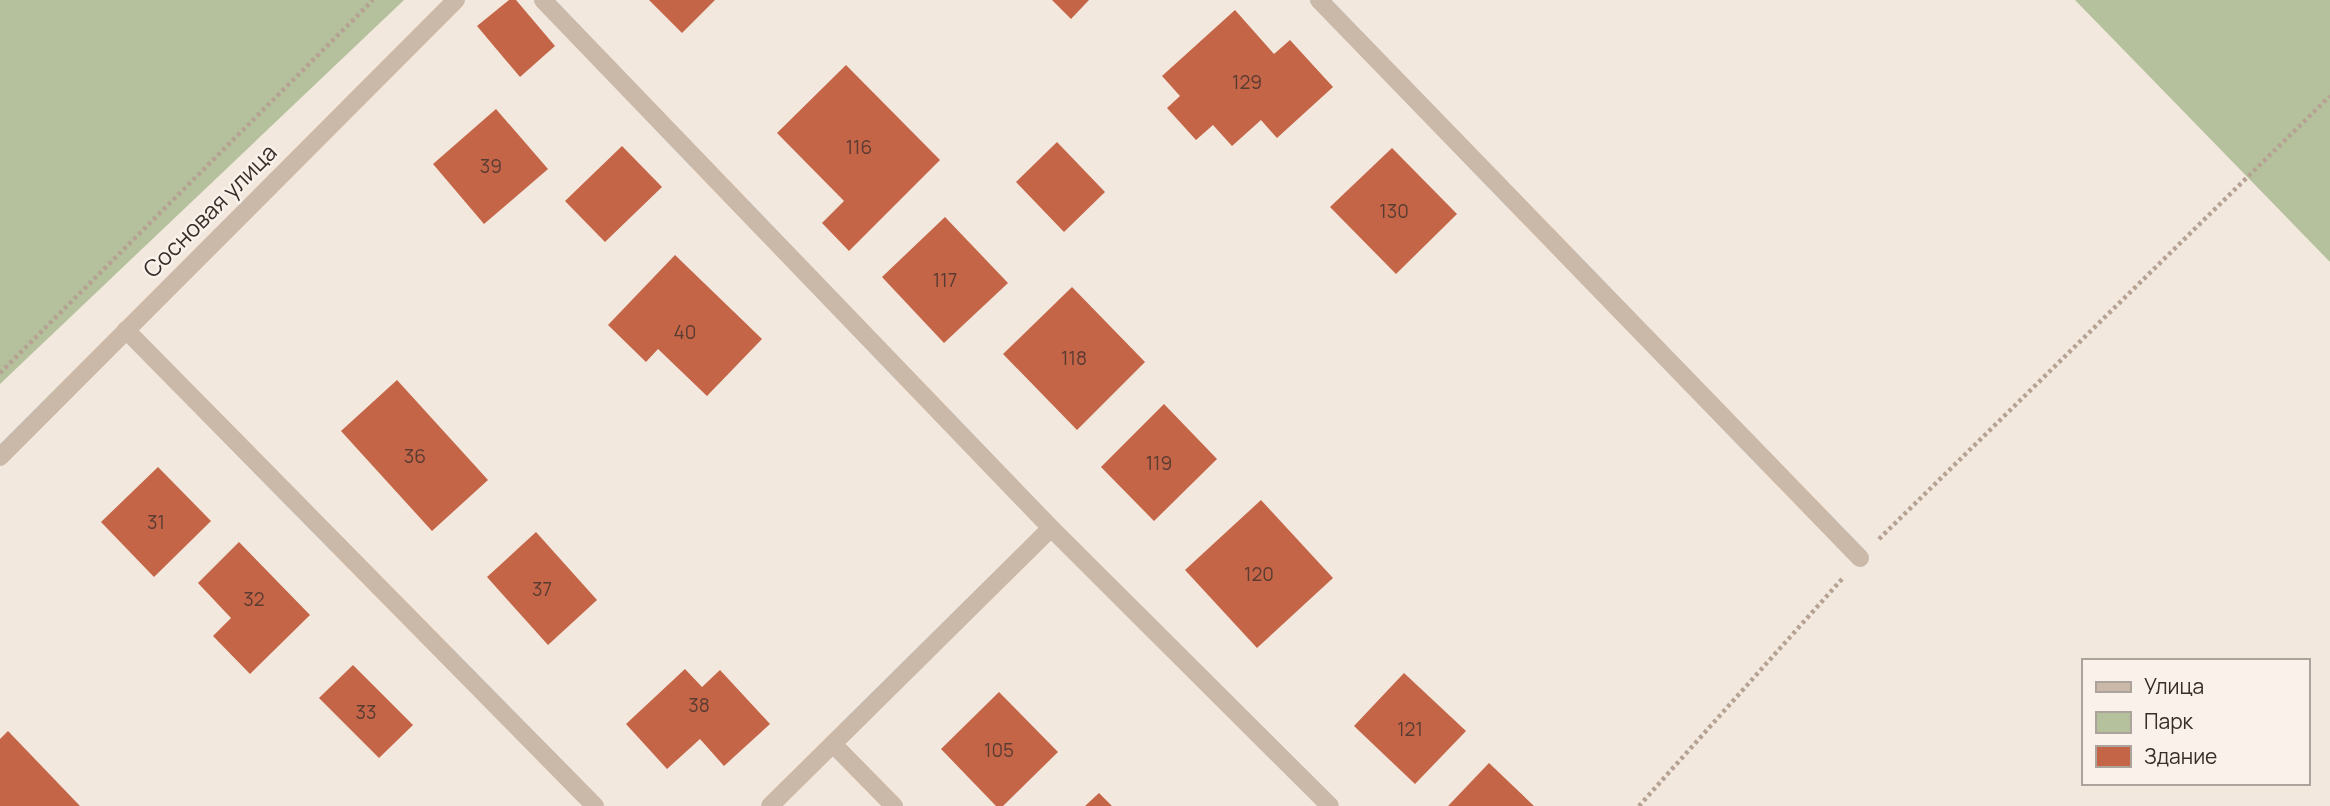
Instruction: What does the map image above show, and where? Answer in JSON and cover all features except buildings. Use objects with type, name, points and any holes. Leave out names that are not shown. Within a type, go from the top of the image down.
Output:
[{"type":"street","name":"Сосновая улица","points":[[0,457],[456,0]]},
{"type":"street","points":[[543,0],[1051,528],[1330,806]]},
{"type":"street","points":[[1319,0],[1860,558]]},
{"type":"street","points":[[125,330],[595,806]]},
{"type":"street","points":[[770,806],[1051,528]]},
{"type":"street","points":[[833,744],[894,806]]},
{"type":"path","points":[[0,373],[373,0]]},
{"type":"path","points":[[1639,806],[1860,558],[2330,96]]},
{"type":"green space","points":[[0,0],[404,0],[0,384]]},
{"type":"green space","points":[[2075,0],[2330,0],[2330,262]]}]
